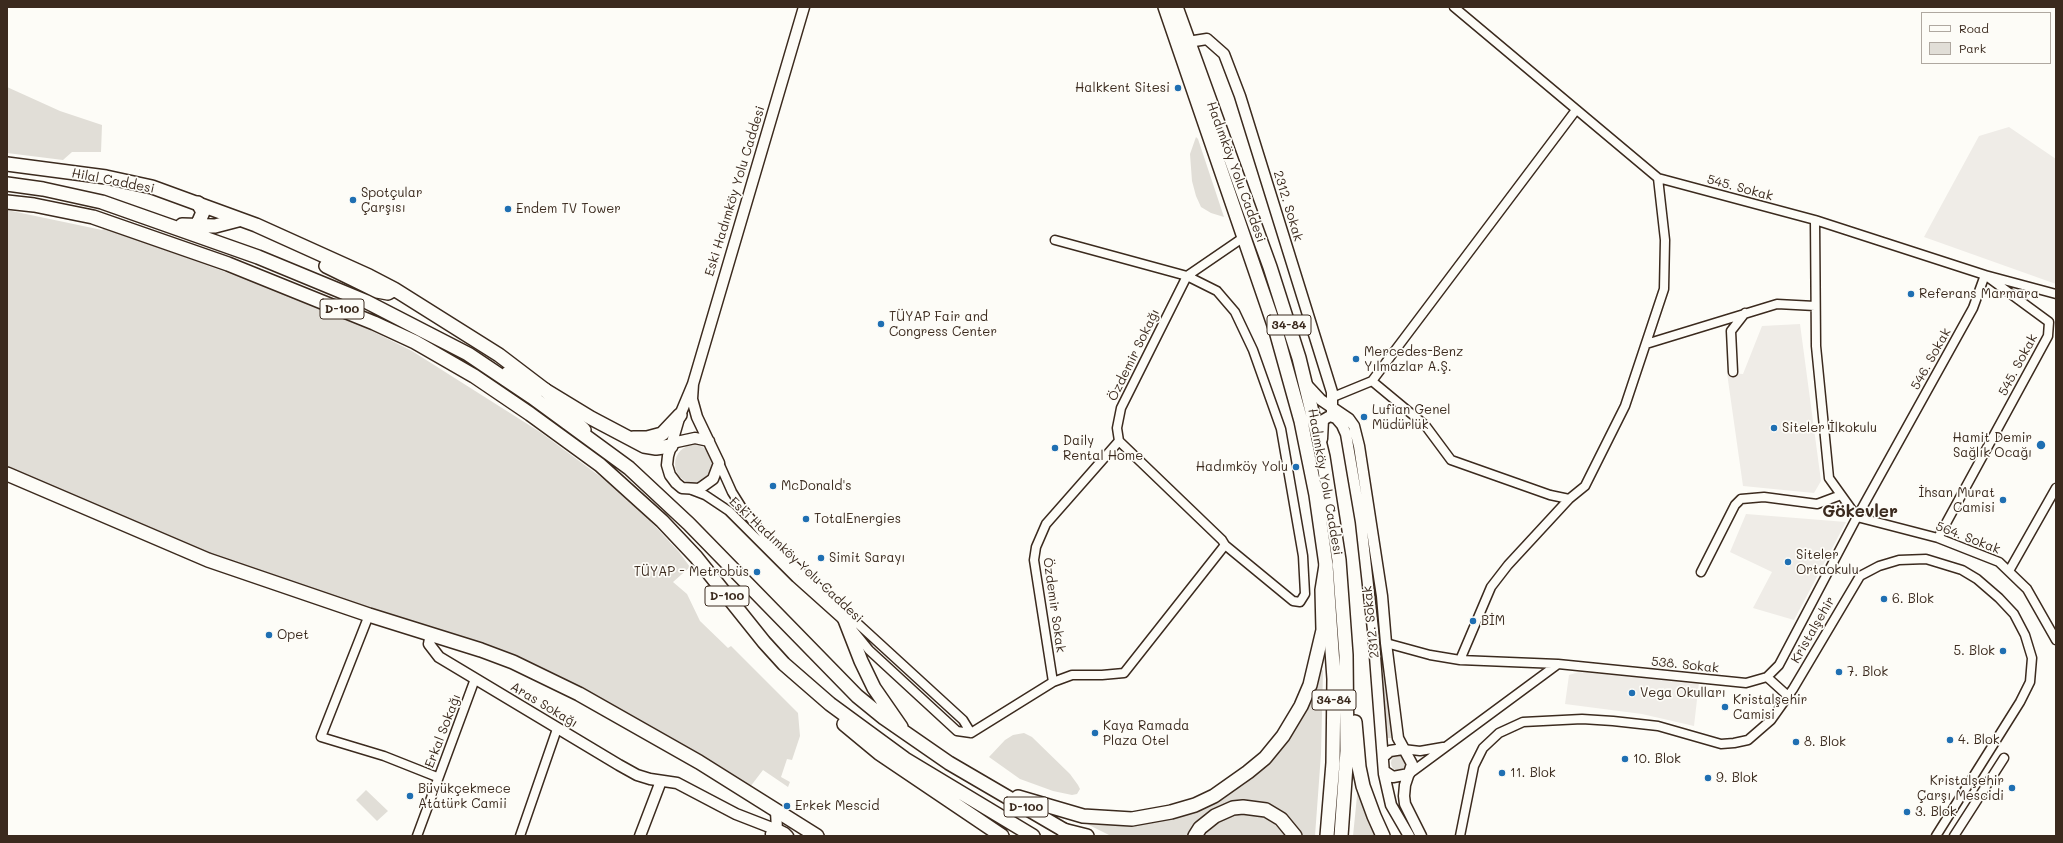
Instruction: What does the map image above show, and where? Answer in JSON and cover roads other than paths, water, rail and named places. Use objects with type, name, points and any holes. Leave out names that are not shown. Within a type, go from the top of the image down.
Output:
[{"type":"main road","name":"Hadımköy Yolu Caddesi","points":[[1165,7],[1276,331],[1302,421],[1316,495],[1326,565],[1331,627],[1334,711],[1333,764],[1327,836]]},
{"type":"main road","name":"Hadımköy Yolu Caddesi","points":[[1176,7],[1270,267],[1306,384],[1322,449],[1339,560],[1346,656],[1347,751],[1341,836]]},
{"type":"main road","name":"Hilal Caddesi","points":[[7,164],[131,181],[198,203],[238,220],[256,225],[394,289],[499,355],[545,390]]},
{"type":"main road","name":"D-100","points":[[7,184],[77,196],[102,202],[279,264],[367,302],[433,335],[480,362],[532,397],[629,468],[689,524],[857,696],[906,735],[988,787],[1068,833]]},
{"type":"main road","name":"D-100","points":[[7,202],[34,205],[93,217],[155,238],[330,304],[415,342],[457,365],[542,422],[623,485],[680,539],[764,642],[784,664],[816,693],[862,729],[905,759],[1033,836]]},
{"type":"main road","points":[[197,226],[203,212],[198,203]]},
{"type":"main road","points":[[161,223],[215,226],[238,220]]},
{"type":"main road","points":[[480,362],[545,390],[644,446],[656,448],[672,445]]},
{"type":"main road","points":[[545,390],[602,447]]},
{"type":"main road","points":[[624,436],[639,439],[654,437],[668,429],[680,415]]},
{"type":"main road","points":[[7,474],[208,560],[369,615],[481,650],[544,677],[699,762],[748,795],[776,811],[799,832],[817,836]]},
{"type":"main road","points":[[988,787],[1083,816],[1124,818],[1150,816],[1183,808],[1214,796],[1265,758],[1283,736],[1301,706],[1310,684],[1322,639],[1324,621],[1322,590],[1326,565]]},
{"type":"main road","points":[[840,607],[861,661],[874,688],[906,735]]},
{"type":"main road","points":[[1346,656],[1353,683],[1359,767],[1374,816],[1383,836]]},
{"type":"main road","points":[[816,693],[825,705],[851,732],[879,753],[1002,836]]},
{"type":"main road","points":[[1195,836],[1200,828],[1215,816],[1233,808],[1243,807],[1266,810],[1282,819],[1295,836]]},
{"type":"main road","points":[[1068,833],[1087,836]]},
{"type":"street","name":"Eski Hadımköy Yolu Caddesi","points":[[804,7],[693,384],[680,415],[667,465],[670,475],[682,488],[705,495],[729,511],[799,575],[840,607],[963,720],[971,733]]},
{"type":"street","points":[[1454,7],[1658,178],[1666,240],[1664,289],[1625,406],[1585,486],[1569,499],[1508,566],[1491,587],[1460,660]]},
{"type":"street","name":"2312. Sokak","points":[[1188,42],[1207,39],[1224,54],[1260,160],[1332,407],[1336,418],[1342,425],[1346,434],[1361,522],[1373,630],[1384,771],[1391,805],[1409,836]]},
{"type":"street","points":[[1322,449],[1323,420],[1332,407],[1372,381],[1576,110]]},
{"type":"street","name":"545. Sokak","points":[[1658,178],[1815,220],[1985,275],[2049,322],[2048,336],[1938,538]]},
{"type":"street","points":[[1815,220],[1816,346],[1829,478],[1857,517]]},
{"type":"street","name":"Özdemir Sokağı","points":[[1119,441],[1117,428],[1120,408],[1188,276],[1244,237]]},
{"type":"street","points":[[1055,240],[1188,276],[1217,291],[1235,312],[1253,350],[1279,422],[1287,460],[1302,556],[1305,594],[1300,602],[1293,601],[1225,545],[1222,540],[1119,441]]},
{"type":"street","points":[[1985,275],[2056,294]]},
{"type":"street","name":"546. Sokak","points":[[1857,517],[1973,308],[1985,275]]},
{"type":"street","points":[[1646,344],[1777,304],[1815,306]]},
{"type":"street","points":[[1733,372],[1731,331],[1745,313]]},
{"type":"street","points":[[1372,381],[1425,425],[1451,460],[1550,495],[1569,499]]},
{"type":"street","name":"Eski Hadımköy Yolu Caddesi","points":[[693,384],[692,399],[697,416],[732,492],[750,518],[799,575],[885,664],[957,731],[971,733]]},
{"type":"street","name":"2312. Sokak","points":[[1306,384],[1321,400],[1340,411],[1354,426],[1359,446],[1377,557],[1398,738],[1403,749],[1407,752],[1412,764],[1404,790],[1405,804],[1421,836]]},
{"type":"street","points":[[672,445],[695,438],[709,441]]},
{"type":"street","name":"Özdemir Sokak","points":[[1053,682],[1034,560],[1036,547],[1046,524],[1119,441]]},
{"type":"street","points":[[689,489],[699,489],[707,485],[716,474],[719,463]]},
{"type":"street","points":[[2009,571],[2056,488]]},
{"type":"street","points":[[1701,572],[1735,505],[1741,499],[1764,497],[1817,504],[1841,495]]},
{"type":"street","name":"564. Sokak","points":[[1857,517],[1938,538],[1999,562],[2027,589],[2056,640]]},
{"type":"street","name":"538. Sokak","points":[[1386,643],[1430,655],[1460,660],[1558,664],[1746,683],[1767,676],[1780,665],[1857,517]]},
{"type":"street","points":[[971,733],[1053,682],[1072,675],[1102,675],[1124,672],[1225,545]]},
{"type":"street","name":"Kristalşehir","points":[[1460,836],[1469,785],[1478,756],[1490,740],[1515,725],[1523,722],[1553,720],[1613,720],[1658,726],[1721,744],[1734,744],[1748,740],[1771,720],[1788,696],[1860,576],[1879,566],[1899,560],[1926,559],[1942,563],[1972,576],[1999,598],[2014,614],[2025,635],[2032,658],[2030,682],[2020,702],[1936,836]]},
{"type":"street","points":[[369,615],[321,737],[384,756],[437,778]]},
{"type":"street","name":"Aras Sokağı","points":[[431,634],[429,644],[435,653],[557,729],[638,775],[661,781],[677,783],[736,814],[772,828],[773,833],[783,831],[788,836]]},
{"type":"street","points":[[885,664],[890,664],[898,660]]},
{"type":"street","points":[[1384,771],[1393,777],[1409,774],[1443,747],[1558,664]]},
{"type":"street","points":[[1767,676],[1788,696]]},
{"type":"street","name":"Erkal Sokağı","points":[[417,836],[437,778],[475,679]]},
{"type":"street","points":[[520,836],[557,729]]},
{"type":"street","points":[[1383,758],[1390,751],[1403,749],[1420,752],[1443,747]]},
{"type":"street","points":[[1954,836],[2004,758]]},
{"type":"street","points":[[640,836],[661,781]]},
{"type":"street","points":[[773,833],[776,811]]},
{"type":"place","name":"Halkkent Sitesi","points":[[1178,88]]},
{"type":"place","name":"Spotçular Çarşısı","points":[[353,200]]},
{"type":"place","name":"Endem TV Tower","points":[[508,209]]},
{"type":"place","name":"Referans Marmara","points":[[1911,294]]},
{"type":"place","name":"TÜYAP Fair and Congress Center","points":[[881,324]]},
{"type":"place","name":"Mercedes-Benz Yılmazlar A.Ş.","points":[[1356,359]]},
{"type":"place","name":"Lufian Genel Müdürlük","points":[[1364,417]]},
{"type":"place","name":"Siteler İlkokulu","points":[[1774,428]]},
{"type":"place","name":"Hamit Demir Sağlık Ocağı","points":[[2041,445]]},
{"type":"place","name":"Daily Rental Home","points":[[1055,448]]},
{"type":"place","name":"Hadımköy Yolu","points":[[1296,467]]},
{"type":"place","name":"McDonald's","points":[[773,486]]},
{"type":"place","name":"İhsan Murat Camisi","points":[[2003,500]]},
{"type":"place","name":"TotalEnergies","points":[[806,519]]},
{"type":"place","name":"Simit Sarayı","points":[[821,558]]},
{"type":"place","name":"Siteler Ortaokulu","points":[[1788,562]]},
{"type":"place","name":"TÜYAP - Metrobüs","points":[[757,572]]},
{"type":"place","name":"6. Blok","points":[[1884,599]]},
{"type":"place","name":"BİM","points":[[1473,621]]},
{"type":"place","name":"Opet","points":[[269,635]]},
{"type":"place","name":"5. Blok","points":[[2003,651]]},
{"type":"place","name":"7. Blok","points":[[1839,672]]},
{"type":"place","name":"Vega Okulları","points":[[1632,693]]},
{"type":"place","name":"Kristalşehir Camisi","points":[[1725,707]]},
{"type":"place","name":"Kaya Ramada Plaza Otel","points":[[1095,733]]},
{"type":"place","name":"4. Blok","points":[[1950,740]]},
{"type":"place","name":"8. Blok","points":[[1796,742]]},
{"type":"place","name":"10. Blok","points":[[1625,759]]},
{"type":"place","name":"11. Blok","points":[[1502,773]]},
{"type":"place","name":"9. Blok","points":[[1708,778]]},
{"type":"place","name":"Kristalşehir Çarşı Mescidi","points":[[2012,788]]},
{"type":"place","name":"Büyükçekmece Atatürk Camii","points":[[410,796]]},
{"type":"place","name":"Erkek Mescid","points":[[787,806]]},
{"type":"place","name":"3. Blok","points":[[1907,812]]},
{"type":"district","name":"Gökevler","points":[[1860,512]]}]
